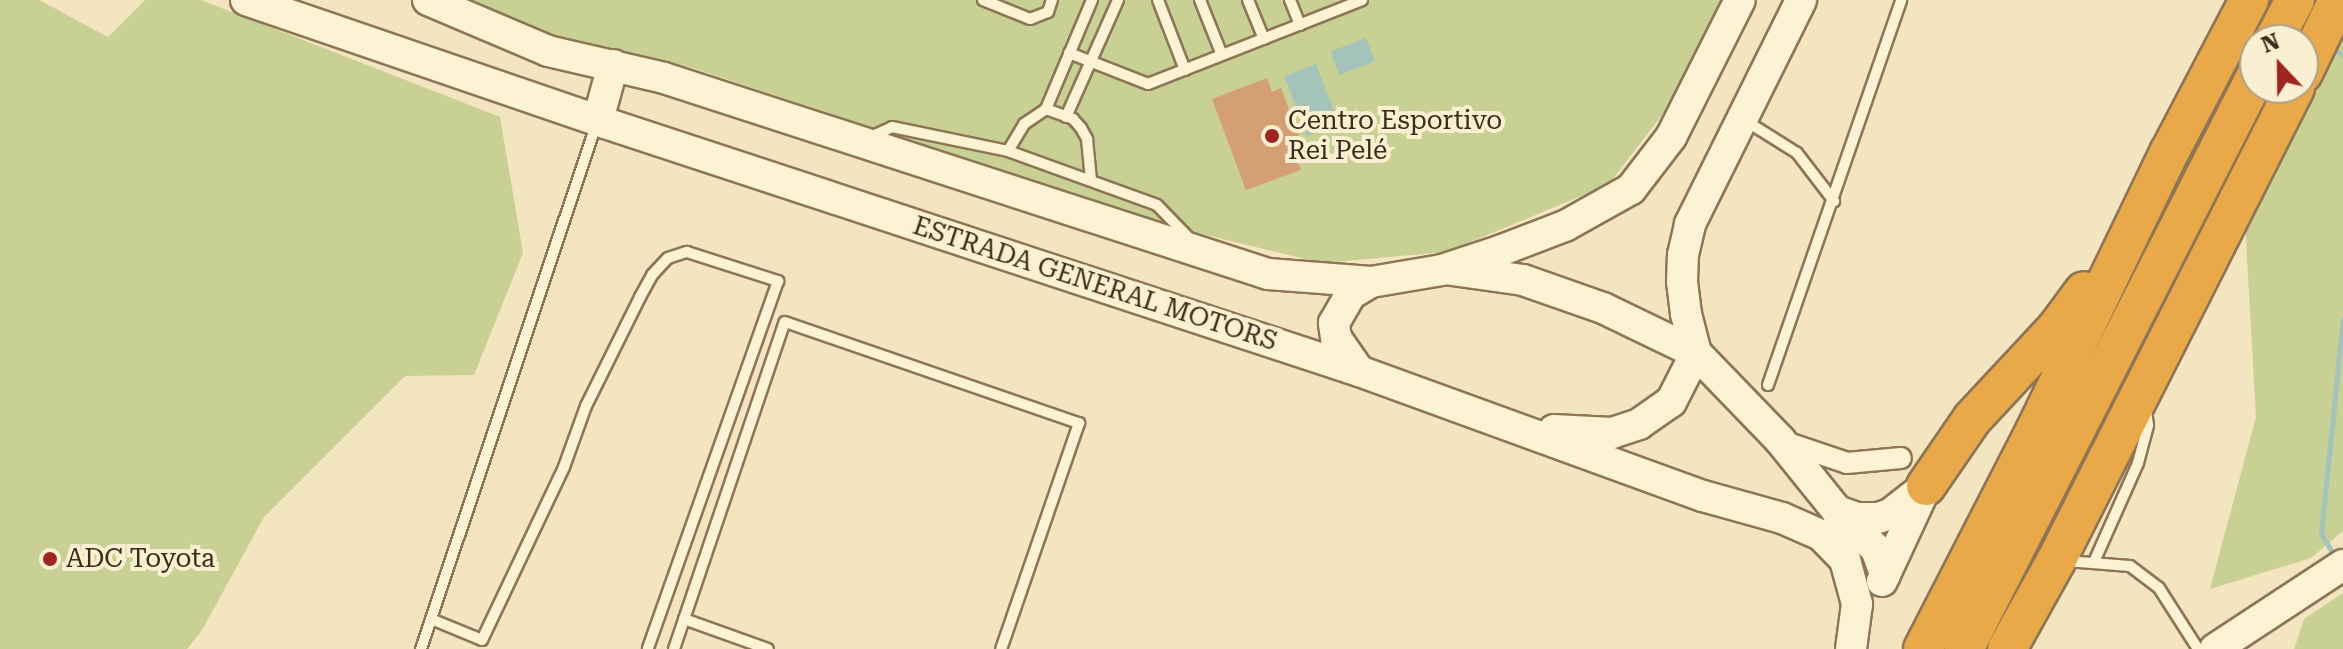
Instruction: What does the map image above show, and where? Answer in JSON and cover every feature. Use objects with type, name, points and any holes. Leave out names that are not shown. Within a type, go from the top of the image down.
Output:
[{"type":"highway","points":[[1923,649],[2035,431],[2169,153],[2249,0]]},
{"type":"highway","points":[[2282,24],[2295,0]]},
{"type":"highway","points":[[2319,40],[2338,0]]},
{"type":"highway","points":[[1964,649],[2242,104]]},
{"type":"highway","points":[[2007,649],[2056,561],[2287,104]]},
{"type":"highway","points":[[1926,486],[1972,419],[2056,329],[2085,290],[2169,153]]},
{"type":"main road","name":"ESTRADA GENERAL MOTORS","points":[[246,0],[598,120],[1359,371],[1703,496],[1782,518],[1821,535],[1845,560],[1852,574],[1857,604],[1852,649]]},
{"type":"main road","points":[[428,0],[548,51],[664,78],[860,144],[1199,249],[1268,274],[1371,282],[1442,270],[1565,226],[1631,189],[1671,137],[1740,0]]},
{"type":"main road","points":[[1466,411],[1564,432],[1612,433],[1639,424],[1671,402],[1696,353],[1686,314],[1683,255],[1702,194],[1801,0]]},
{"type":"main road","points":[[598,120],[613,65]]},
{"type":"main road","points":[[1442,270],[1523,280],[1603,308],[1696,353],[1780,440],[1837,511],[1876,549],[1885,574]]},
{"type":"main road","points":[[1359,371],[1336,338],[1334,323],[1351,294],[1371,282]]},
{"type":"main road","points":[[1837,511],[1857,518],[1878,518],[1890,514],[1926,486]]},
{"type":"main road","points":[[1852,649],[1926,486]]},
{"type":"main road","points":[[2215,649],[2343,565]]},
{"type":"street","points":[[1780,440],[1847,463],[1901,458]]},
{"type":"lane","points":[[983,0],[1030,19],[1048,12],[1052,0]]},
{"type":"lane","points":[[1008,151],[1024,124],[1046,109],[1092,0]]},
{"type":"lane","points":[[1066,117],[1118,0]]},
{"type":"lane","points":[[1158,0],[1185,70]]},
{"type":"lane","points":[[1200,0],[1222,55]]},
{"type":"lane","points":[[1248,0],[1264,39]]},
{"type":"lane","points":[[1290,0],[1300,25]]},
{"type":"lane","points":[[1069,53],[1148,84],[1300,25],[1336,5],[1362,0]]},
{"type":"lane","points":[[1768,385],[1901,0]]},
{"type":"lane","points":[[1046,109],[1066,117],[1081,128],[1087,139],[1091,180]]},
{"type":"lane","points":[[1741,119],[1797,153],[1834,201]]},
{"type":"lane","points":[[421,649],[598,120]]},
{"type":"lane","points":[[860,144],[892,127],[1008,151],[1157,205],[1199,249]]},
{"type":"lane","points":[[431,619],[480,645],[564,467],[586,406],[640,297],[652,275],[668,258],[687,252],[778,281],[648,649]]},
{"type":"lane","points":[[674,649],[785,322],[1079,423],[1001,649]]},
{"type":"lane","points":[[2094,562],[2138,463],[2148,425],[2143,388]]},
{"type":"lane","points":[[2056,561],[2130,566],[2159,588],[2198,649]]},
{"type":"lane","points":[[684,619],[768,649]]},
{"type":"green space","points":[[0,0],[39,0],[108,37],[145,0],[201,0],[500,117],[523,253],[474,375],[405,376],[264,517],[201,632],[187,649],[0,649]]},
{"type":"green space","name":"Centro Esportivo Rei Pelé","points":[[466,0],[1726,0],[1683,88],[1608,185],[1446,252],[1322,263],[1161,224],[690,67],[557,38]]},
{"type":"green space","points":[[2343,21],[2343,531],[2311,558],[2210,589],[2256,417],[2245,222],[2303,104],[2319,104],[2319,70]]},
{"type":"green space","points":[[2343,593],[2343,649],[2294,649],[2304,619]]},
{"type":"water","points":[[1366,38],[1375,61],[1339,75],[1331,52]]},
{"type":"water","points":[[1316,64],[1339,124],[1307,136],[1284,76]]},
{"type":"building","points":[[1267,78],[1272,92],[1281,88],[1307,157],[1297,160],[1301,170],[1246,190],[1212,99]]},
{"type":"waterway","points":[[2332,48],[2343,55]]},
{"type":"waterway","points":[[2335,557],[2321,534],[2343,319]]},
{"type":"place","name":"Centro Esportivo Rei Pelé","points":[[1272,136]]},
{"type":"place","name":"ADC Toyota","points":[[50,559]]}]
